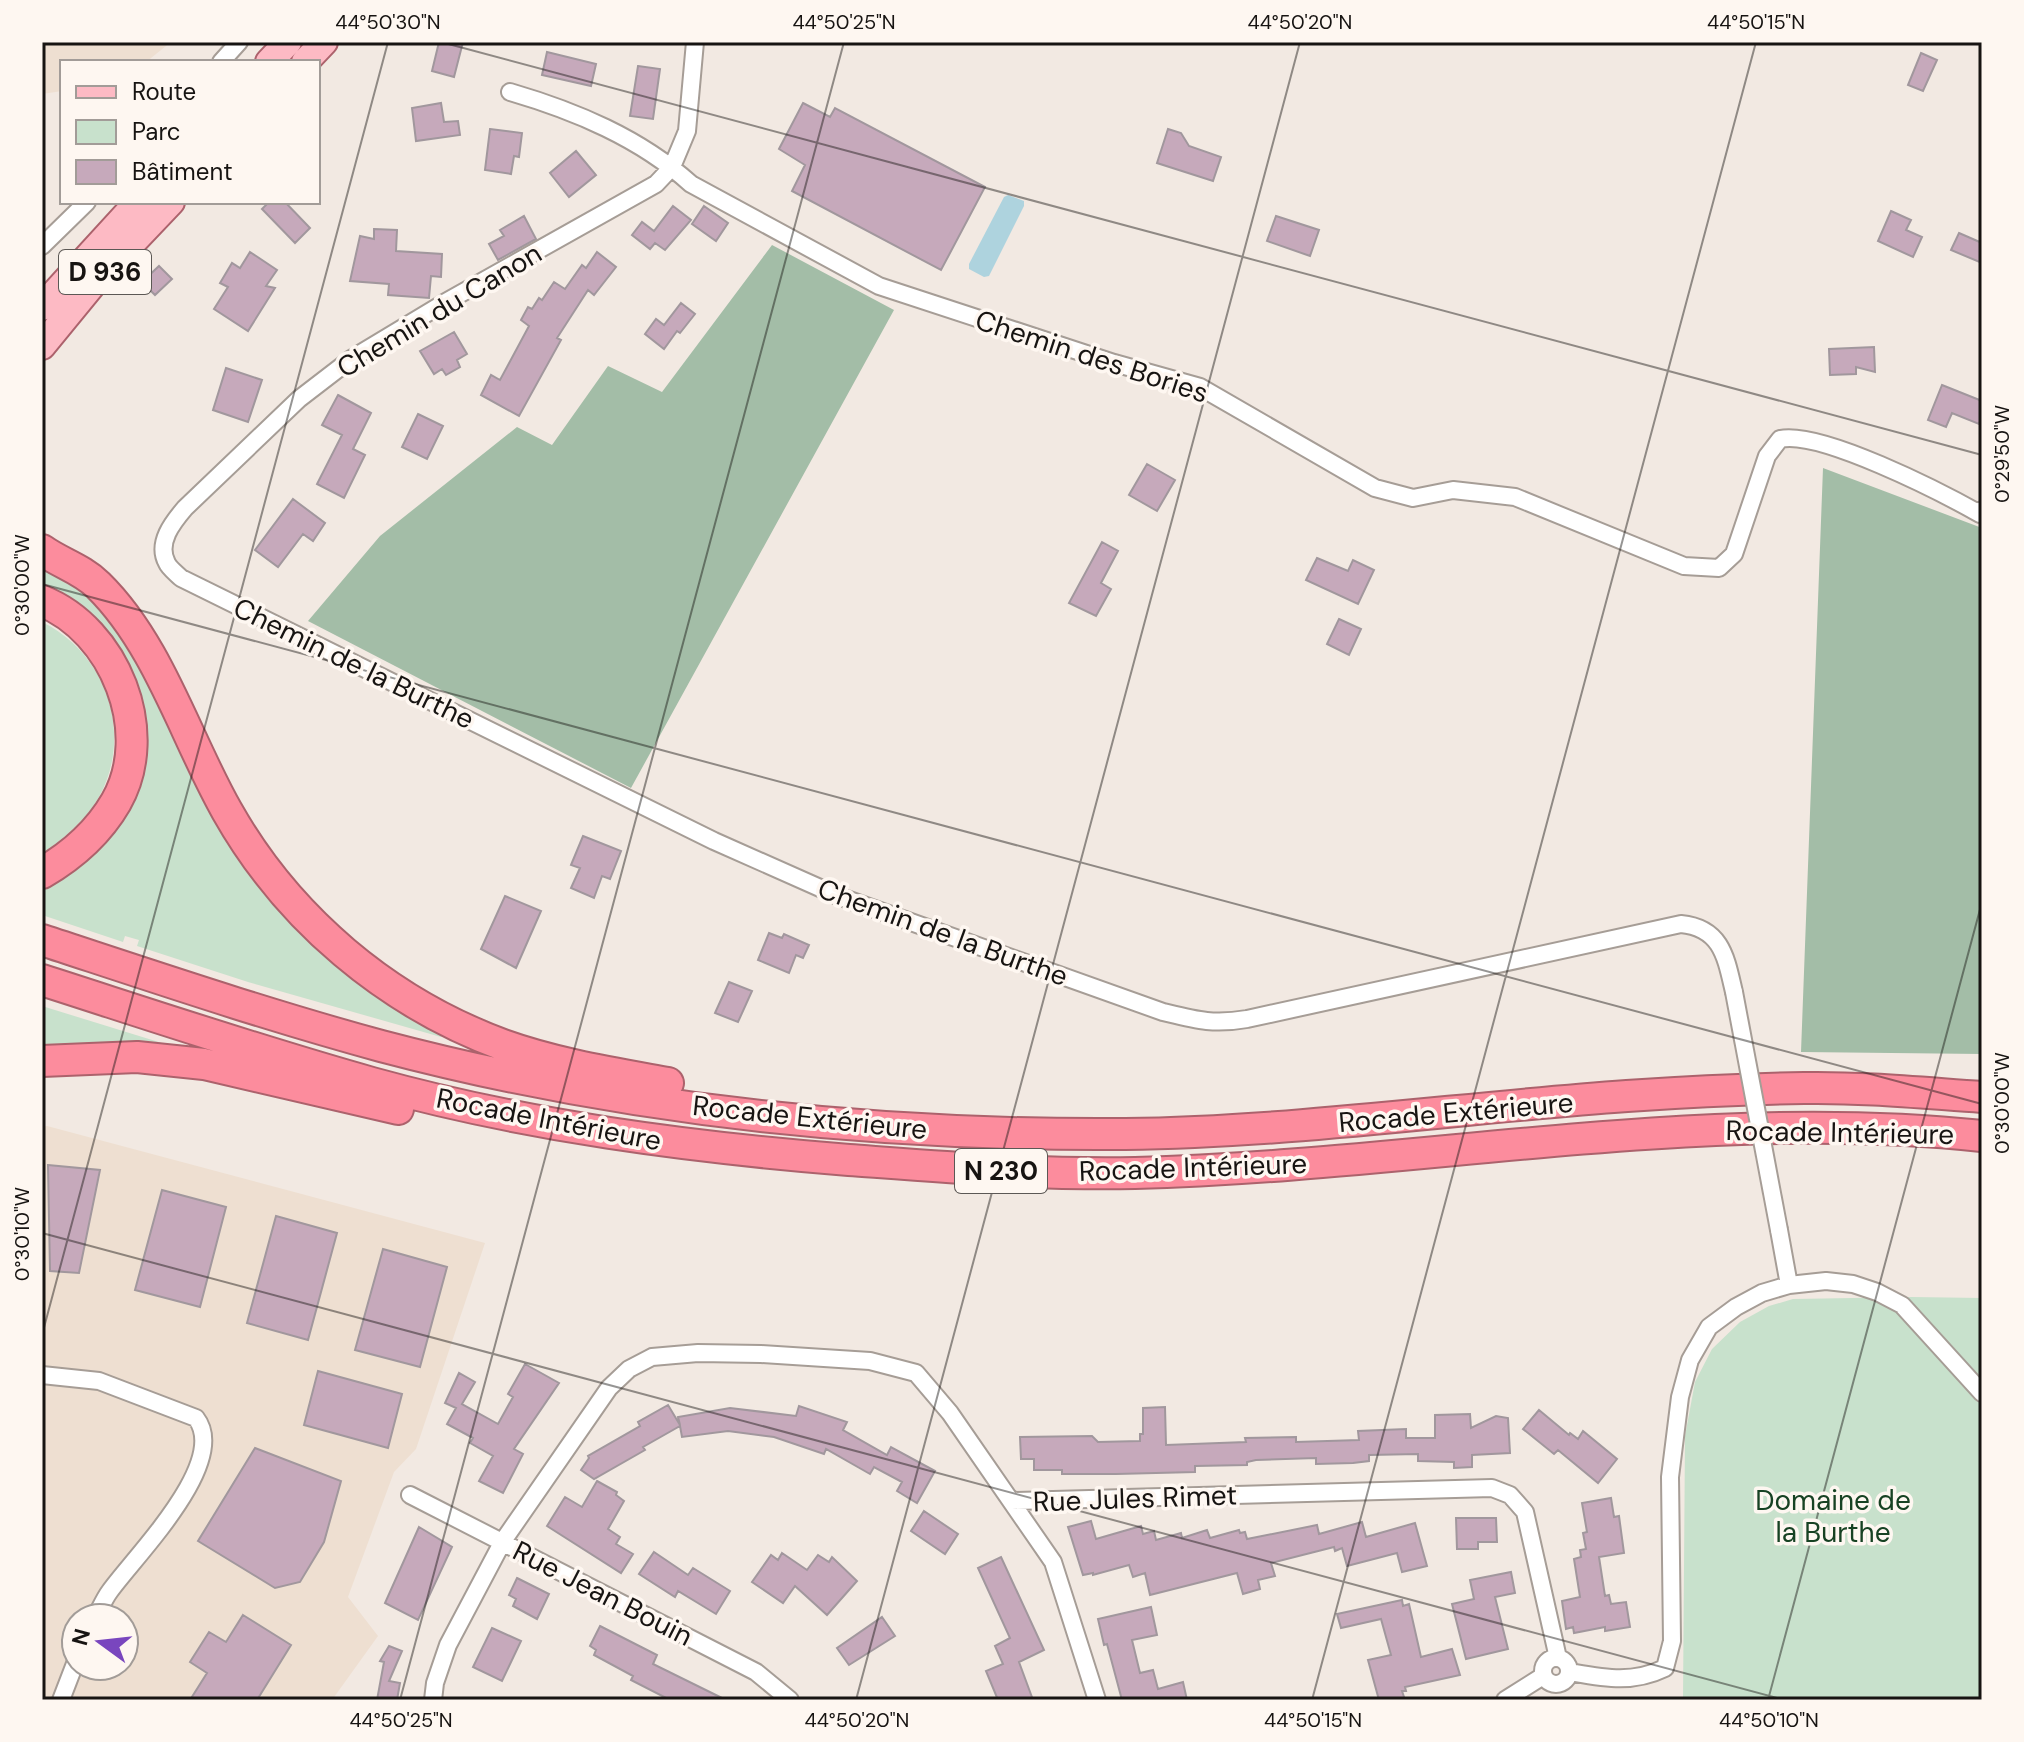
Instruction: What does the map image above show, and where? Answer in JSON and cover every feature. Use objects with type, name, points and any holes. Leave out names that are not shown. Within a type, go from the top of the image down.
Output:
[{"type":"highway","points":[[44,552],[97,584],[134,627],[227,811],[259,862],[331,942],[400,995],[451,1024],[506,1046],[555,1060],[866,1126]]},
{"type":"highway","points":[[42,601],[73,619],[93,637],[109,659],[121,684],[132,745],[127,776],[117,800],[100,825],[79,849],[42,873]]},
{"type":"highway","name":"Rocade Extérieure","points":[[42,940],[229,1002],[383,1046],[494,1072],[602,1093],[866,1126],[992,1133],[1129,1134],[1340,1124],[1627,1096],[1791,1088],[1982,1097]]},
{"type":"highway","name":"Rocade Intérieure","points":[[42,980],[375,1084],[592,1131],[716,1149],[991,1171],[1134,1173],[1319,1163],[1741,1128],[1829,1127],[1982,1136]]},
{"type":"highway","points":[[42,1061],[137,1057],[204,1064],[373,1105],[482,1123],[592,1131]]},
{"type":"main road","points":[[271,60],[288,42]]},
{"type":"main road","points":[[307,60],[324,42]]},
{"type":"main road","name":"D 936","points":[[42,307],[136,204]]},
{"type":"main road","name":"D 936","points":[[42,346],[92,285],[169,204]]},
{"type":"street","points":[[223,60],[239,42]]},
{"type":"street","points":[[688,42],[694,50]]},
{"type":"street","name":"Chemin du Canon","points":[[167,563],[164,545],[170,526],[299,399],[351,359],[656,184],[672,167],[687,131],[694,50]]},
{"type":"street","points":[[510,92],[562,107],[616,133],[672,167]]},
{"type":"street","name":"Chemin des Bories","points":[[672,167],[691,184],[879,286],[1114,363],[1200,387],[1383,491],[1413,498],[1453,490],[1515,497],[1684,566],[1719,568],[1734,554],[1767,456],[1780,439],[1793,436],[1833,447],[1923,484],[1980,514],[1982,510]]},
{"type":"street","points":[[42,246],[85,204]]},
{"type":"street","name":"Chemin de la Burthe","points":[[167,563],[181,578],[714,841],[838,896],[1163,1012],[1221,1023],[1247,1019],[1681,924],[1698,925],[1708,931],[1722,949],[1734,992],[1789,1285]]},
{"type":"street","points":[[1570,1672],[1615,1679],[1645,1678],[1665,1668],[1672,1641],[1670,1477],[1680,1397],[1690,1360],[1709,1327],[1727,1313],[1762,1293],[1789,1285],[1826,1281],[1853,1284],[1902,1305],[1982,1393]]},
{"type":"street","name":"Rue Jules Rimet","points":[[433,1700],[435,1683],[448,1645],[503,1541],[609,1388],[629,1369],[652,1357],[683,1354],[761,1354],[870,1361],[916,1373],[950,1413],[1012,1501],[1492,1488],[1510,1495],[1525,1512],[1558,1658]]},
{"type":"street","points":[[42,1375],[99,1381],[196,1418],[203,1427],[205,1443],[200,1463],[185,1493],[104,1602]]},
{"type":"street","name":"Rue Jean Bouin","points":[[410,1495],[756,1672],[790,1700]]},
{"type":"street","points":[[1012,1501],[1053,1562],[1097,1700]]},
{"type":"street","points":[[1505,1700],[1543,1676],[1546,1663],[1558,1658],[1566,1663],[1570,1672]]},
{"type":"street","points":[[1543,1676],[1549,1683],[1558,1685],[1566,1680],[1570,1672]]},
{"type":"shaded area","points":[[42,42],[171,42],[148,60],[60,60],[60,91],[42,94]]},
{"type":"shaded area","points":[[42,1127],[485,1243],[416,1449],[394,1472],[348,1597],[378,1636],[332,1700],[42,1700]]},
{"type":"green space","points":[[772,245],[894,310],[631,788],[308,621],[380,536],[517,427],[552,445],[608,366],[662,392]]},
{"type":"green space","points":[[1823,468],[1982,528],[1982,1054],[1801,1052]]},
{"type":"green space","points":[[42,567],[77,588],[106,615],[132,648],[250,861],[329,959],[388,1003],[445,1034],[441,1037],[248,982],[137,946],[139,940],[125,936],[123,942],[42,915],[42,887],[86,861],[103,841],[138,769],[144,752],[146,726],[136,684],[118,648],[42,587]]},
{"type":"green space","points":[[42,622],[83,653],[97,674],[108,697],[114,747],[109,772],[93,806],[74,828],[42,854]]},
{"type":"green space","points":[[42,1006],[191,1052],[42,1052]]},
{"type":"green space","name":"Domaine de la Burthe","points":[[1982,1298],[1982,1700],[1683,1700],[1685,1436],[1695,1382],[1712,1349],[1740,1322],[1769,1306],[1793,1299]]},
{"type":"water","points":[[1008,195],[1024,201],[1024,206],[989,276],[984,277],[969,269],[969,264],[1004,197]]},
{"type":"building","points":[[439,42],[463,42],[454,77],[432,71]]},
{"type":"building","points":[[547,52],[596,64],[591,86],[542,75]]},
{"type":"building","points":[[1921,53],[1937,60],[1923,91],[1908,85]]},
{"type":"building","points":[[638,66],[660,69],[653,119],[630,116]]},
{"type":"building","points":[[441,103],[444,122],[458,121],[460,135],[416,141],[412,108]]},
{"type":"building","points":[[803,103],[830,117],[835,108],[985,187],[941,270],[792,191],[805,165],[779,149]]},
{"type":"building","points":[[490,129],[522,133],[519,157],[514,156],[511,174],[485,170]]},
{"type":"building","points":[[1168,129],[1181,133],[1189,146],[1221,157],[1213,181],[1157,163]]},
{"type":"building","points":[[576,151],[596,175],[569,197],[550,173]]},
{"type":"building","points":[[267,204],[287,204],[310,228],[295,243],[262,209]]},
{"type":"building","points":[[673,206],[691,220],[665,250],[655,243],[650,249],[632,235],[642,222],[654,231]]},
{"type":"building","points":[[704,206],[728,223],[716,241],[692,224]]},
{"type":"building","points":[[1891,211],[1911,220],[1906,230],[1922,237],[1913,257],[1878,241]]},
{"type":"building","points":[[524,216],[536,239],[498,260],[489,244],[504,236],[500,230]]},
{"type":"building","points":[[1276,216],[1319,230],[1310,256],[1267,241]]},
{"type":"building","points":[[374,229],[397,230],[396,251],[442,254],[441,277],[431,276],[429,298],[388,295],[389,284],[350,281],[360,236],[374,239]]},
{"type":"building","points":[[1959,233],[1982,243],[1982,263],[1951,250]]},
{"type":"building","points":[[250,252],[277,270],[266,286],[275,288],[248,331],[214,309],[228,287],[220,283],[232,263],[240,268]]},
{"type":"building","points":[[597,252],[616,267],[594,295],[588,290],[557,338],[561,340],[519,416],[481,395],[491,375],[500,380],[529,326],[521,320],[528,307],[532,309],[539,298],[542,300],[554,282],[565,289],[582,265],[586,268]]},
{"type":"building","points":[[159,266],[172,279],[155,295],[142,282]]},
{"type":"building","points":[[681,303],[695,314],[664,349],[645,334],[656,319],[664,325]]},
{"type":"building","points":[[454,332],[467,354],[457,360],[460,367],[446,375],[442,369],[434,374],[420,351]]},
{"type":"building","points":[[1874,347],[1875,372],[1856,367],[1856,374],[1830,375],[1829,349]]},
{"type":"building","points":[[226,368],[262,380],[248,422],[213,410]]},
{"type":"building","points":[[1942,385],[1982,401],[1979,424],[1952,413],[1946,427],[1928,420]]},
{"type":"building","points":[[338,395],[371,413],[353,449],[365,455],[344,498],[317,484],[342,435],[322,425]]},
{"type":"building","points":[[418,414],[443,426],[427,459],[402,447]]},
{"type":"building","points":[[1147,464],[1175,480],[1157,511],[1129,495]]},
{"type":"building","points":[[293,499],[325,523],[313,541],[303,534],[278,567],[255,550]]},
{"type":"building","points":[[1102,542],[1118,551],[1101,583],[1111,589],[1096,616],[1069,603]]},
{"type":"building","points":[[1317,558],[1348,571],[1353,560],[1374,570],[1358,604],[1306,580]]},
{"type":"building","points":[[1339,619],[1361,629],[1349,655],[1327,644]]},
{"type":"building","points":[[583,836],[621,851],[610,879],[602,876],[594,898],[571,888],[580,868],[571,865]]},
{"type":"building","points":[[505,896],[541,911],[516,968],[481,949]]},
{"type":"building","points":[[769,933],[782,938],[784,934],[809,945],[803,958],[796,955],[789,973],[758,960]]},
{"type":"building","points":[[729,982],[752,991],[738,1022],[715,1013]]},
{"type":"building","points":[[48,1165],[100,1170],[79,1273],[50,1271]]},
{"type":"building","points":[[162,1190],[226,1207],[200,1307],[135,1290]]},
{"type":"building","points":[[276,1216],[337,1233],[308,1340],[247,1323]]},
{"type":"building","points":[[383,1249],[447,1267],[420,1367],[355,1350]]},
{"type":"building","points":[[525,1364],[559,1383],[514,1449],[523,1454],[503,1493],[479,1481],[493,1456],[470,1443],[473,1438],[447,1424],[456,1408],[445,1403],[459,1373],[475,1382],[462,1404],[498,1424],[513,1397],[508,1394]]},
{"type":"building","points":[[318,1371],[402,1394],[388,1448],[304,1425]]},
{"type":"building","points":[[668,1405],[680,1425],[678,1417],[730,1408],[796,1416],[799,1406],[847,1422],[843,1430],[887,1455],[891,1447],[935,1471],[917,1503],[897,1491],[902,1482],[874,1467],[870,1474],[826,1449],[824,1454],[774,1437],[728,1431],[682,1437],[680,1426],[594,1479],[581,1470],[588,1456],[640,1426],[638,1422]]},
{"type":"building","points":[[1165,1407],[1166,1445],[1246,1442],[1245,1438],[1296,1437],[1296,1442],[1359,1440],[1358,1431],[1406,1429],[1406,1438],[1435,1438],[1435,1415],[1470,1414],[1471,1428],[1496,1416],[1508,1418],[1510,1453],[1472,1455],[1472,1467],[1454,1468],[1454,1462],[1418,1461],[1418,1454],[1369,1455],[1369,1461],[1353,1463],[1316,1464],[1316,1458],[1256,1460],[1247,1462],[1247,1465],[1195,1466],[1195,1472],[1116,1474],[1062,1474],[1062,1470],[1034,1470],[1034,1459],[1021,1459],[1020,1437],[1092,1436],[1098,1442],[1140,1441],[1143,1408]]},
{"type":"building","points":[[1539,1410],[1569,1435],[1578,1439],[1583,1431],[1617,1459],[1598,1483],[1558,1450],[1554,1454],[1523,1429]]},
{"type":"building","points":[[255,1448],[341,1481],[324,1542],[300,1582],[275,1588],[198,1541]]},
{"type":"building","points":[[597,1481],[617,1492],[616,1495],[624,1501],[608,1529],[620,1537],[616,1544],[633,1554],[621,1573],[547,1526],[565,1497],[582,1507]]},
{"type":"building","points":[[1611,1498],[1614,1517],[1619,1516],[1624,1553],[1599,1557],[1605,1596],[1609,1595],[1611,1604],[1626,1602],[1630,1627],[1605,1631],[1605,1627],[1574,1633],[1573,1627],[1566,1629],[1562,1601],[1580,1597],[1574,1559],[1581,1557],[1580,1550],[1586,1549],[1583,1533],[1587,1532],[1582,1503]]},
{"type":"building","points":[[924,1511],[958,1534],[945,1554],[911,1531]]},
{"type":"building","points":[[1456,1518],[1496,1518],[1497,1542],[1478,1542],[1478,1549],[1457,1549]]},
{"type":"building","points":[[1091,1521],[1096,1539],[1141,1526],[1143,1534],[1154,1531],[1156,1540],[1181,1533],[1182,1538],[1207,1530],[1210,1538],[1239,1530],[1240,1533],[1245,1532],[1247,1539],[1317,1525],[1319,1534],[1362,1522],[1366,1537],[1415,1523],[1427,1566],[1402,1572],[1397,1553],[1347,1566],[1342,1548],[1335,1551],[1334,1547],[1271,1563],[1275,1576],[1258,1580],[1260,1589],[1243,1594],[1237,1573],[1150,1595],[1145,1573],[1133,1577],[1129,1565],[1083,1575],[1068,1527]]},
{"type":"building","points":[[419,1527],[452,1547],[418,1620],[385,1603]]},
{"type":"building","points":[[654,1552],[688,1575],[693,1568],[730,1591],[716,1614],[678,1591],[675,1597],[639,1574]]},
{"type":"building","points":[[782,1553],[807,1570],[818,1555],[829,1562],[832,1557],[857,1581],[827,1615],[795,1586],[783,1603],[752,1582],[771,1555],[778,1560]]},
{"type":"building","points":[[1001,1557],[1044,1650],[1019,1662],[1033,1700],[998,1700],[986,1671],[1003,1664],[995,1646],[1010,1638],[978,1568]]},
{"type":"building","points":[[1511,1572],[1515,1593],[1495,1597],[1508,1649],[1466,1659],[1452,1604],[1474,1599],[1470,1580]]},
{"type":"building","points":[[517,1578],[549,1594],[537,1619],[513,1606],[516,1599],[509,1595]]},
{"type":"building","points":[[1402,1600],[1403,1606],[1409,1604],[1421,1657],[1452,1649],[1460,1675],[1405,1687],[1406,1691],[1402,1691],[1405,1700],[1379,1700],[1368,1660],[1391,1655],[1381,1619],[1341,1628],[1337,1614]]},
{"type":"building","points":[[1151,1607],[1157,1635],[1132,1640],[1140,1673],[1153,1670],[1158,1689],[1183,1682],[1187,1700],[1122,1700],[1098,1619]]},
{"type":"building","points":[[243,1615],[291,1645],[257,1700],[190,1700],[207,1673],[190,1662],[209,1632],[226,1642]]},
{"type":"building","points":[[882,1617],[895,1636],[849,1665],[837,1648]]},
{"type":"building","points":[[600,1626],[657,1655],[653,1664],[726,1700],[670,1700],[631,1680],[633,1676],[594,1655],[596,1650],[590,1646]]},
{"type":"building","points":[[492,1628],[521,1641],[502,1681],[473,1667]]},
{"type":"building","points":[[389,1646],[402,1651],[389,1681],[400,1683],[397,1700],[377,1700],[384,1662],[380,1661]]}]
